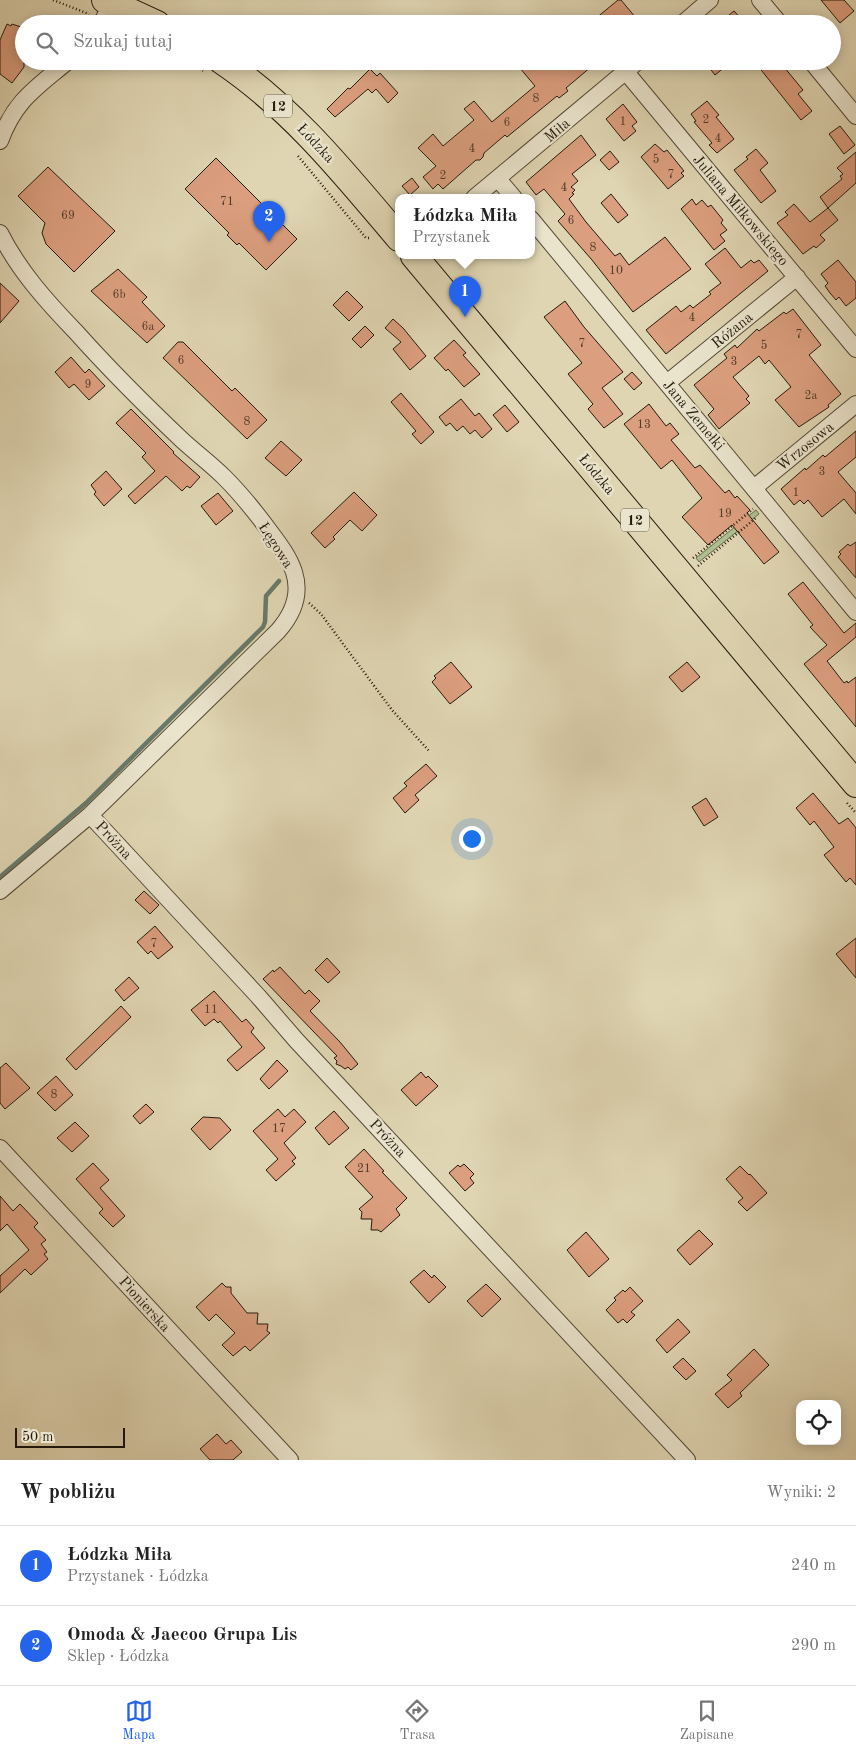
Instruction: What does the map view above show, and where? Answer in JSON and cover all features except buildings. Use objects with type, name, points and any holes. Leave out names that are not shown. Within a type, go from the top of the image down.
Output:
[{"type":"main road","points":[[105,12],[118,15]]},
{"type":"main road","name":"Łódzka","points":[[234,70],[261,90],[314,140],[395,233]]},
{"type":"main road","name":"Łódzka","points":[[417,259],[856,784]]},
{"type":"street","points":[[692,15],[710,0]]},
{"type":"street","points":[[760,0],[772,15]]},
{"type":"street","points":[[0,141],[18,106],[36,87],[57,70]]},
{"type":"street","name":"Miła","points":[[479,194],[628,70]]},
{"type":"street","name":"Juliana Miłkowskiego","points":[[634,70],[856,349]]},
{"type":"street","points":[[818,70],[856,116]]},
{"type":"street","points":[[498,179],[511,194]]},
{"type":"street","name":"Jana Zemełki","points":[[535,224],[856,612]]},
{"type":"street","name":"Łęgowa","points":[[0,233],[25,273],[108,368],[182,440],[225,478],[264,524],[286,555],[294,574],[296,590],[293,611],[278,631],[90,815],[0,892]]},
{"type":"street","name":"Różana","points":[[667,383],[797,277]]},
{"type":"street","name":"Wrzosowa","points":[[763,498],[856,404]]},
{"type":"street","name":"Próżna","points":[[90,815],[687,1460]]},
{"type":"street","name":"Pionierska","points":[[0,1148],[290,1460]]},
{"type":"path","points":[[53,0],[105,12]]},
{"type":"path","points":[[692,559],[763,498]]},
{"type":"path","points":[[698,566],[763,498]]},
{"type":"path","points":[[296,590],[321,614],[362,673],[430,752]]},
{"type":"green space","points":[[756,510],[759,514],[699,562],[696,558]]},
{"type":"waterway","points":[[0,877],[86,803],[263,627],[265,622],[266,596],[279,581]]},
{"type":"place","name":"Omoda & Jaecoo Grupa Lis","points":[[269,242]]},
{"type":"place","name":"Łódzka Miła","points":[[465,317]]}]
